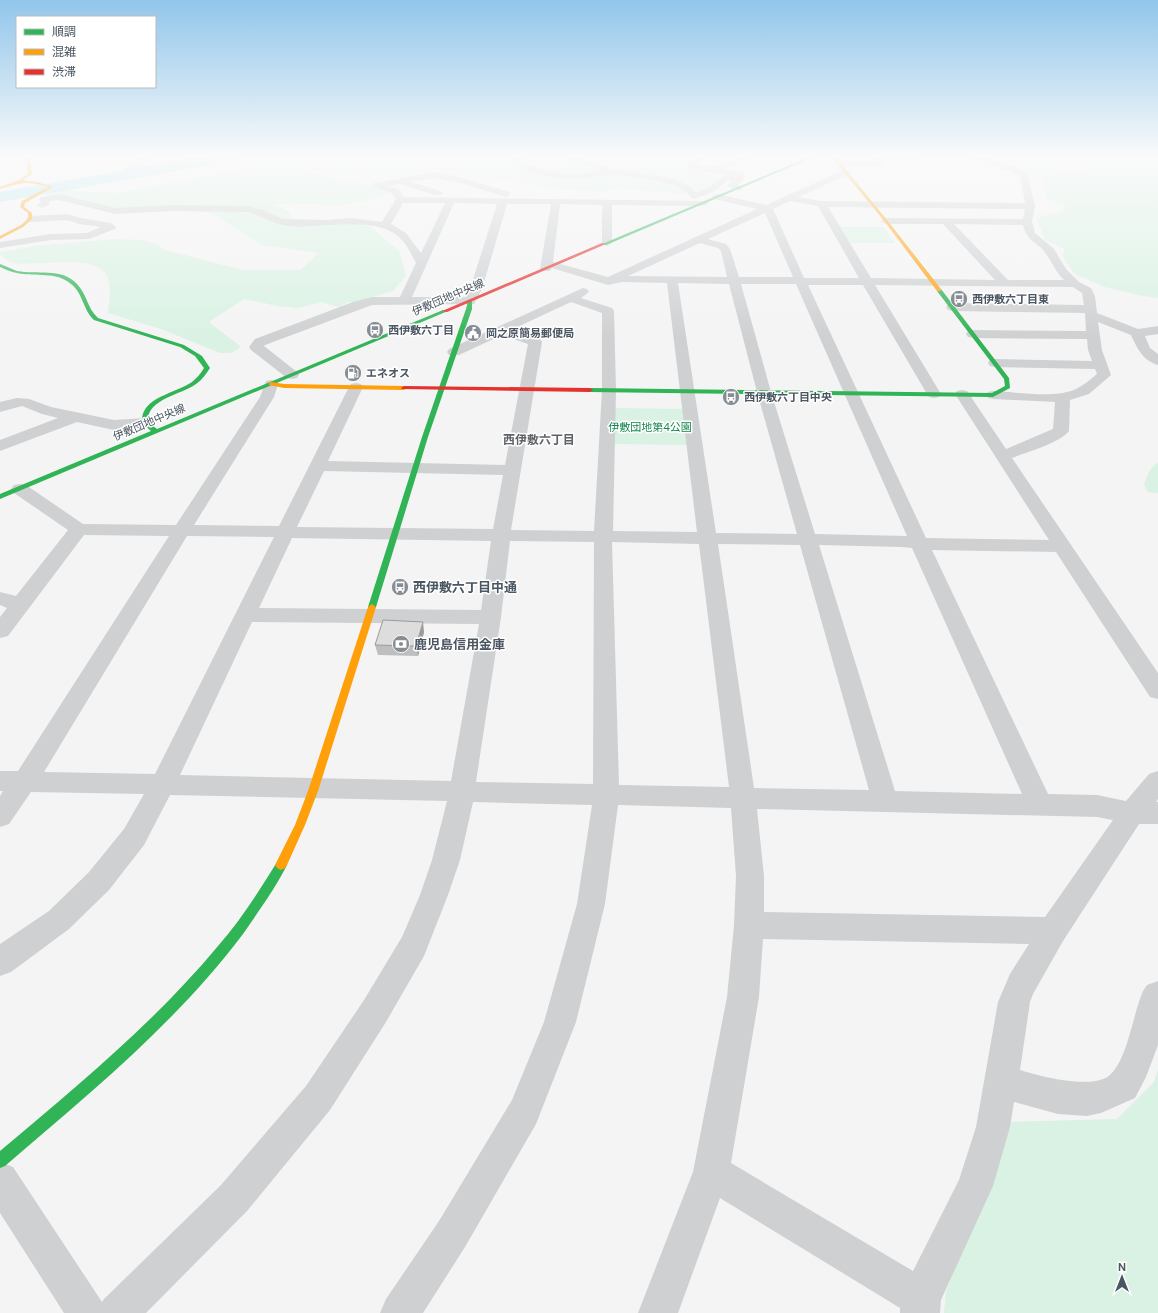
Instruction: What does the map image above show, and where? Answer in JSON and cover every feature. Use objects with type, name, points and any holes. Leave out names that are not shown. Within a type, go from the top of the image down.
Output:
[{"type":"street","points":[[269,216],[281,222],[290,224],[350,221],[385,226],[395,229],[405,236],[421,262]]},
{"type":"street","points":[[385,226],[391,216]]},
{"type":"street","points":[[404,301],[421,262],[445,216]]},
{"type":"street","points":[[0,1161],[125,1052],[201,979],[248,920],[276,874],[297,834],[315,788],[416,468],[470,301],[476,289],[498,216]]},
{"type":"street","points":[[555,216],[550,267],[608,281],[622,279],[1075,284]]},
{"type":"street","points":[[607,216],[607,243]]},
{"type":"street","name":"伊敷団地中央線","points":[[0,497],[20,489],[150,427],[271,384],[671,216]]},
{"type":"street","points":[[454,352],[749,216]]},
{"type":"street","points":[[771,216],[850,393],[1040,804]]},
{"type":"street","points":[[828,216],[934,394]]},
{"type":"street","points":[[882,216],[1007,379],[1008,387],[993,395]]},
{"type":"street","points":[[0,816],[25,781],[181,531],[267,397],[271,384],[284,386],[527,390],[962,394],[1063,398],[1078,394],[1104,375],[1095,350],[1089,296],[1087,291],[1075,284],[1061,271],[1050,251],[1030,234],[1027,222],[1028,216]]},
{"type":"street","points":[[0,238],[22,226],[30,219],[68,217],[79,221],[111,227],[89,236],[51,237],[0,245]]},
{"type":"street","points":[[886,221],[1027,222]]},
{"type":"street","points":[[945,221],[1005,283]]},
{"type":"street","points":[[698,239],[722,246],[726,250],[764,392],[809,540],[885,802]]},
{"type":"street","points":[[0,265],[12,271],[57,276],[70,280],[79,290],[92,317],[113,326],[172,342],[200,356],[205,360],[207,366],[206,371],[200,378],[184,390],[150,408],[145,415],[150,427],[114,425],[46,411],[24,402],[17,402],[0,407]]},
{"type":"street","points":[[658,1313],[711,1172],[743,997],[749,925],[750,876],[743,799],[672,280]]},
{"type":"street","points":[[400,1313],[452,1234],[524,1112],[557,1029],[591,904],[606,796],[603,537],[609,390],[608,311],[570,298]]},
{"type":"street","points":[[292,375],[256,347],[260,342],[357,305],[372,301],[470,301]]},
{"type":"street","points":[[952,307],[1091,312],[1137,333],[1158,330]]},
{"type":"street","points":[[118,1313],[234,1198],[322,1092],[375,1011],[413,946],[434,895],[446,860],[462,792],[490,617],[501,536],[535,342],[502,330]]},
{"type":"street","points":[[1137,333],[1144,350],[1158,361]]},
{"type":"street","points":[[973,334],[1093,335]]},
{"type":"street","points":[[995,363],[1099,364]]},
{"type":"street","points":[[0,962],[59,920],[99,881],[134,837],[163,784],[356,387]]},
{"type":"street","points":[[962,394],[1158,691]]},
{"type":"street","points":[[1002,456],[1053,436],[1061,430],[1063,398]]},
{"type":"street","points":[[0,446],[75,417]]},
{"type":"street","points":[[317,466],[513,470]]},
{"type":"street","points":[[20,489],[79,529],[901,541],[921,544],[1062,546]]},
{"type":"street","points":[[0,631],[79,529]]},
{"type":"street","points":[[0,598],[20,605]]},
{"type":"street","points":[[245,615],[490,617]]},
{"type":"street","points":[[0,781],[606,796],[1040,804],[1097,806],[1145,813]]},
{"type":"street","points":[[711,1172],[920,1305],[975,1186],[994,1127],[1014,1002],[1021,985],[1053,931],[1145,813],[1158,781]]},
{"type":"street","points":[[749,925],[1053,931]]},
{"type":"street","points":[[1001,1081],[1050,1095],[1079,1099],[1108,1094],[1123,1086],[1139,1052],[1154,1002],[1158,996]]},
{"type":"street","points":[[0,1180],[87,1313]]},
{"type":"green space","points":[[217,216],[291,216],[292,220],[361,222],[371,227],[400,252],[406,276],[393,291],[355,302],[348,302],[339,307],[321,302],[298,308],[277,306],[244,299],[209,322],[241,347],[231,353],[220,353],[161,329],[108,313],[110,294],[109,281],[101,269],[91,265],[64,262],[13,263],[7,261],[0,254],[0,252],[40,245],[117,239],[143,240],[157,244],[165,250],[243,270],[300,270],[319,253],[262,245]]},
{"type":"green space","points":[[1042,216],[1158,216],[1158,298],[1104,287],[1075,274],[1062,256],[1065,249],[1045,240],[1036,218]]},
{"type":"green space","points":[[837,227],[883,227],[895,243],[847,243]]},
{"type":"green space","name":"伊敷団地第4公園","points":[[613,408],[683,409],[688,445],[613,444]]},
{"type":"green space","points":[[1158,463],[1158,493],[1148,492],[1144,485],[1147,476],[1150,470]]},
{"type":"green space","points":[[1158,1069],[1158,1313],[944,1313],[946,1292],[1008,1122],[1117,1119],[1154,1082]]},
{"type":"building","points":[[383,620],[423,622],[416,646],[375,645]]},
{"type":"traffic: fast","points":[[604,244],[670,216]]},
{"type":"traffic: fast","points":[[0,265],[17,272],[59,275],[76,285],[89,311],[96,319],[182,346],[200,357],[207,368],[202,377],[185,388],[157,401],[145,414],[145,423],[156,432]]},
{"type":"traffic: fast","points":[[590,390],[993,395],[1008,387],[1007,379],[939,290]]},
{"type":"traffic: fast","points":[[372,607],[425,437],[469,309],[470,301]]},
{"type":"traffic: fast","points":[[0,497],[445,311]]},
{"type":"traffic: fast","points":[[0,1161],[117,1060],[190,988],[223,950],[254,909],[281,865]]},
{"type":"traffic: slow","points":[[0,238],[22,226],[30,219],[30,216]]},
{"type":"traffic: slow","points":[[882,216],[939,290]]},
{"type":"traffic: slow","points":[[271,384],[284,386],[404,388]]},
{"type":"traffic: slow","points":[[281,865],[300,825],[313,791],[372,607]]},
{"type":"traffic: jam","points":[[445,311],[604,244]]},
{"type":"traffic: jam","points":[[404,388],[590,390]]},
{"type":"place","name":"西伊敷六丁目東","points":[[959,299]]},
{"type":"place","name":"西伊敷六丁目","points":[[375,330]]},
{"type":"place","name":"岡之原簡易郵便局","points":[[473,333]]},
{"type":"place","name":"エネオス","points":[[353,373]]},
{"type":"place","name":"西伊敷六丁目中央","points":[[731,397]]},
{"type":"place","name":"西伊敷六丁目中通","points":[[400,587]]},
{"type":"place","name":"鹿児島信用金庫","points":[[401,644]]},
{"type":"district","name":"西伊敷六丁目","points":[[539,440]]}]
